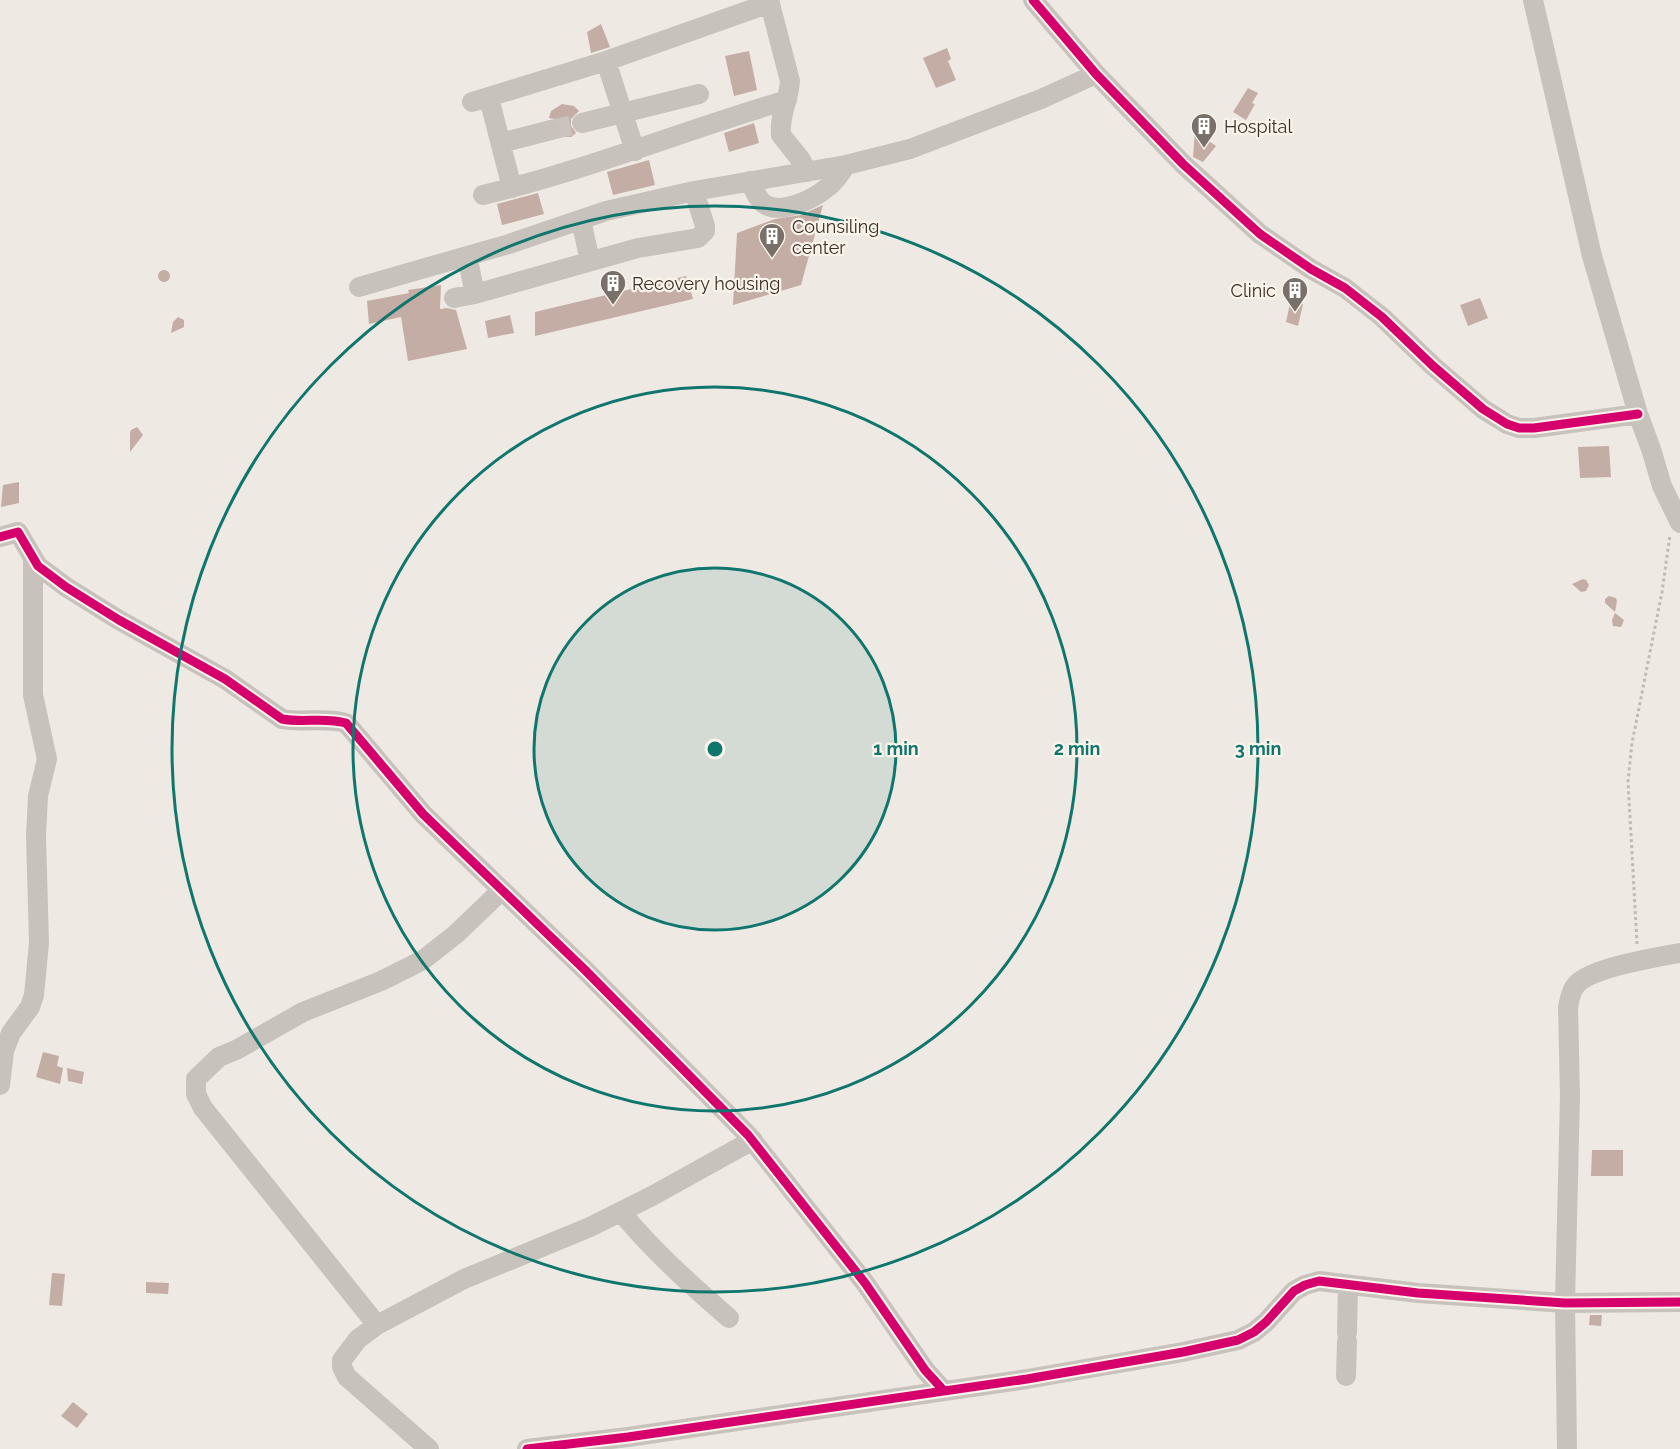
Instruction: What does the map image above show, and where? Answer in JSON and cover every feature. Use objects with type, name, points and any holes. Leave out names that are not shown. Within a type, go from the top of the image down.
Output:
[{"type":"street","points":[[1033,0],[1096,74],[1183,164],[1260,234],[1311,269],[1345,288],[1382,317],[1483,409],[1507,424],[1519,428],[1638,414]]},
{"type":"street","points":[[1533,0],[1592,256],[1638,414],[1676,517]]},
{"type":"street","points":[[512,188],[501,142],[481,100],[606,61],[769,1],[790,81],[787,100],[782,112],[781,135],[801,160],[807,172]]},
{"type":"street","points":[[606,61],[635,151]]},
{"type":"street","points":[[359,287],[467,256],[606,211],[694,190],[846,165],[921,146],[1041,99],[1096,74]]},
{"type":"street","points":[[582,123],[699,94]]},
{"type":"street","points":[[483,195],[635,151],[736,115],[787,100]]},
{"type":"street","points":[[501,142],[551,130]]},
{"type":"street","points":[[750,181],[758,197],[766,205],[775,208],[787,207],[818,194],[828,187],[838,178],[846,165]]},
{"type":"street","points":[[454,298],[476,294],[638,248],[702,235],[705,226],[694,190]]},
{"type":"street","points":[[581,220],[590,261]]},
{"type":"street","points":[[467,256],[476,294]]},
{"type":"street","points":[[0,537],[18,532],[42,570],[73,592],[225,679],[282,719],[291,721],[334,719],[346,723],[423,814],[585,970],[753,1140],[865,1283],[925,1370],[944,1391]]},
{"type":"street","points":[[0,1085],[4,1051],[11,1032],[30,1007],[34,995],[39,943],[36,836],[39,787],[47,759],[33,695],[33,559]]},
{"type":"street","points":[[377,1325],[203,1108],[196,1094],[196,1079],[219,1057],[236,1050],[303,1012],[381,981],[423,960],[456,934],[502,890]]},
{"type":"street","points":[[1567,1449],[1566,1303],[1570,1096],[1568,1007],[1571,993],[1582,979],[1638,961],[1680,952]]},
{"type":"street","points":[[429,1449],[347,1377],[342,1367],[342,1360],[347,1350],[358,1339],[377,1325],[464,1279],[590,1227],[652,1197],[753,1140]]},
{"type":"street","points":[[621,1212],[663,1259],[729,1318]]},
{"type":"street","points":[[527,1449],[628,1437],[1103,1367],[1238,1340],[1254,1332],[1266,1322],[1283,1301],[1305,1285],[1319,1281],[1418,1293],[1566,1303],[1680,1302]]},
{"type":"street","points":[[1346,1376],[1348,1285]]},
{"type":"path","points":[[1638,961],[1628,781],[1632,743],[1676,517]]},
{"type":"building","points":[[601,24],[610,47],[591,53],[587,32]]},
{"type":"building","points":[[947,48],[951,59],[948,61],[956,80],[936,88],[923,58]]},
{"type":"building","points":[[749,51],[757,90],[734,96],[725,56]]},
{"type":"building","points":[[1248,88],[1258,93],[1246,120],[1233,112]]},
{"type":"building","points":[[562,104],[574,106],[579,111],[571,119],[571,126],[576,133],[571,137],[560,137],[563,128],[560,122],[549,118],[551,111]]},
{"type":"building","points":[[754,123],[759,143],[729,152],[724,133]]},
{"type":"building","name":"Hospital","points":[[1195,131],[1216,146],[1203,162],[1193,157]]},
{"type":"building","points":[[649,160],[655,185],[613,195],[607,172]]},
{"type":"building","points":[[538,193],[544,214],[502,225],[497,204]]},
{"type":"building","name":"Counsiling center","points":[[823,205],[801,285],[733,305],[737,233],[775,219],[801,215]]},
{"type":"building","points":[[166,270],[170,276],[166,282],[162,282],[158,274]]},
{"type":"building","name":"Recovery housing","points":[[686,276],[693,299],[535,336],[535,312]]},
{"type":"building","points":[[441,285],[440,309],[456,310],[467,349],[408,361],[401,317],[369,324],[367,301],[409,293],[408,290]]},
{"type":"building","points":[[1480,298],[1488,318],[1468,326],[1460,305]]},
{"type":"building","name":"Clinic","points":[[1291,299],[1303,304],[1298,326],[1286,322]]},
{"type":"building","points":[[510,315],[514,333],[488,338],[485,321]]},
{"type":"building","points":[[178,317],[184,320],[184,327],[171,333],[173,322]]},
{"type":"building","points":[[137,427],[143,435],[130,452],[130,433]]},
{"type":"building","points":[[1609,446],[1611,477],[1580,478],[1578,447]]},
{"type":"building","points":[[19,482],[19,503],[1,507],[3,485]]},
{"type":"building","points":[[1583,579],[1589,585],[1586,591],[1581,592],[1572,584]]},
{"type":"building","points":[[1609,596],[1616,598],[1615,612],[1605,603],[1605,599]]},
{"type":"building","points":[[1615,613],[1624,620],[1621,627],[1613,626],[1612,620]]},
{"type":"building","points":[[43,1052],[59,1056],[57,1066],[63,1068],[60,1084],[36,1077]]},
{"type":"building","points":[[67,1068],[84,1072],[82,1084],[68,1081]]},
{"type":"building","points":[[1592,1150],[1623,1150],[1623,1176],[1591,1176]]},
{"type":"building","points":[[52,1273],[65,1274],[62,1306],[49,1305]]},
{"type":"building","points":[[146,1282],[169,1283],[168,1294],[146,1293]]},
{"type":"building","points":[[1590,1315],[1602,1315],[1601,1326],[1589,1325]]},
{"type":"building","points":[[73,1402],[88,1414],[77,1428],[61,1416]]},
{"type":"tunnel","points":[[551,130],[582,123]]},
{"type":"cycle path","points":[[1033,0],[1096,74],[1183,164],[1260,234],[1311,269],[1345,288],[1382,317],[1433,366],[1483,409],[1507,424],[1519,428],[1638,414]]},
{"type":"cycle path","points":[[0,537],[18,532],[38,566],[66,587],[119,620],[225,679],[282,719],[330,720],[346,723],[423,814],[585,970],[748,1135],[865,1283],[925,1370],[944,1391]]},
{"type":"cycle path","points":[[527,1449],[628,1437],[1027,1379],[1183,1352],[1238,1340],[1254,1332],[1294,1291],[1319,1281],[1418,1293],[1565,1303],[1680,1302]]},
{"type":"place","name":"Hospital","points":[[1204,149]]},
{"type":"place","name":"Counsiling center","points":[[772,259]]},
{"type":"place","name":"Recovery housing","points":[[613,306]]},
{"type":"place","name":"Clinic","points":[[1295,313]]}]
